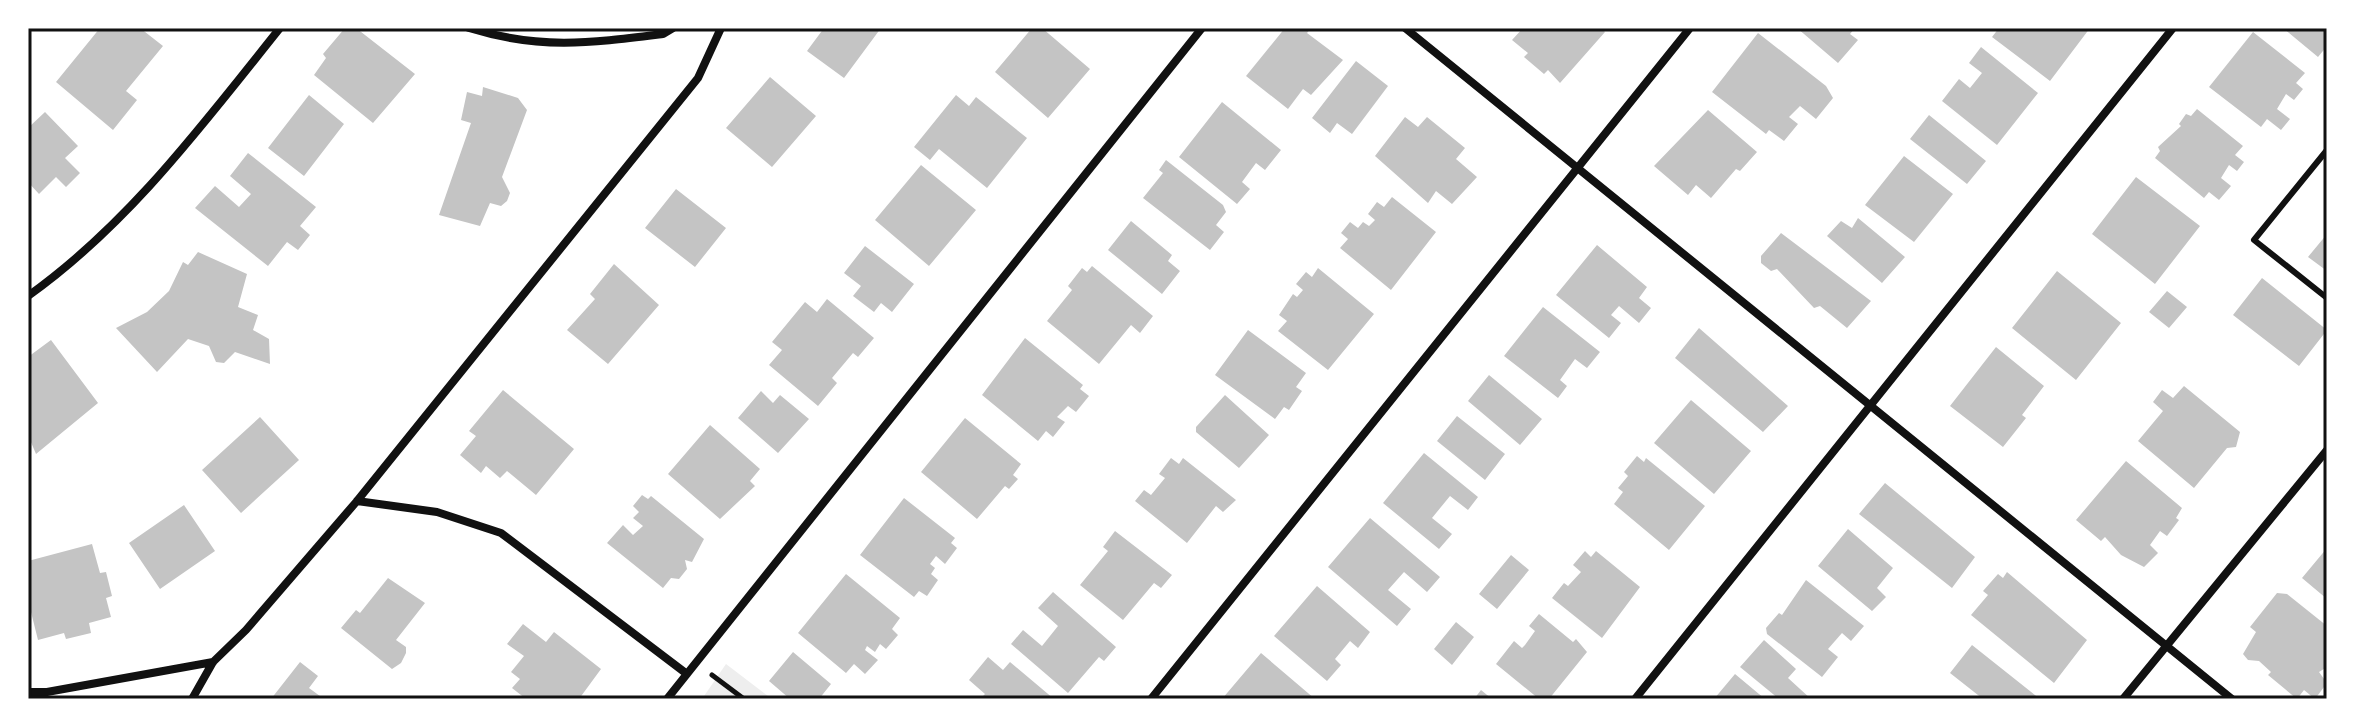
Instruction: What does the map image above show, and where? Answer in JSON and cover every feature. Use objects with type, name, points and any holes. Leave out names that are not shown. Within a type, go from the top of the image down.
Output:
[{"type":"street","points":[[28,296],[61,273],[142,196],[280,28]]},
{"type":"street","points":[[469,28],[539,44],[592,45],[663,34],[673,28]]},
{"type":"street","points":[[192,699],[213,662],[246,630],[357,501],[698,78],[721,28]]},
{"type":"street","points":[[667,699],[1202,28]]},
{"type":"street","points":[[1405,28],[2232,699]]},
{"type":"street","points":[[1151,699],[1690,28]]},
{"type":"street","points":[[1635,699],[2173,28]]},
{"type":"street","points":[[2123,699],[2327,450]]},
{"type":"street","points":[[357,501],[437,512],[501,533],[687,674]]},
{"type":"street","points":[[28,692],[47,692],[213,662]]},
{"type":"lane","points":[[2327,150],[2254,240],[2327,298]]},
{"type":"path","points":[[712,675],[744,699]]},
{"type":"shaded area","points":[[726,664],[772,699],[702,699]]},
{"type":"building","points":[[100,28],[140,28],[163,46],[126,91],[137,100],[113,130],[56,82]]},
{"type":"building","points":[[345,28],[356,28],[415,74],[373,123],[314,75],[326,58],[323,54]]},
{"type":"building","points":[[824,28],[881,28],[844,78],[807,51]]},
{"type":"building","points":[[1032,28],[1042,28],[1090,69],[1048,118],[995,72]]},
{"type":"building","points":[[1285,28],[1311,28],[1307,33],[1343,60],[1311,95],[1303,89],[1288,109],[1246,76]]},
{"type":"building","points":[[1523,28],[1601,28],[1605,32],[1560,83],[1548,70],[1544,74],[1524,57],[1528,53],[1512,40]]},
{"type":"building","points":[[1797,28],[1855,28],[1850,34],[1858,40],[1838,63]]},
{"type":"building","points":[[1999,28],[2090,28],[2050,81],[1992,37]]},
{"type":"building","points":[[2283,28],[2327,28],[2327,46],[2318,57]]},
{"type":"building","points":[[2253,32],[2305,73],[2296,83],[2303,89],[2294,100],[2286,94],[2277,109],[2290,119],[2281,130],[2267,119],[2261,127],[2209,87]]},
{"type":"building","points":[[1758,33],[1826,86],[1833,98],[1816,119],[1800,106],[1789,117],[1798,124],[1784,141],[1769,130],[1766,134],[1712,92]]},
{"type":"building","points":[[1981,47],[2038,93],[1997,145],[1942,101],[1959,79],[1970,88],[1982,73],[1969,63]]},
{"type":"building","points":[[1356,61],[1388,86],[1352,134],[1337,123],[1330,133],[1312,118]]},
{"type":"building","points":[[770,77],[816,116],[772,167],[726,128]]},
{"type":"building","points":[[483,87],[518,98],[527,110],[502,177],[510,193],[507,201],[501,206],[490,203],[480,226],[439,215],[471,123],[461,120],[467,92],[482,96]]},
{"type":"building","points":[[309,95],[344,124],[304,176],[268,148]]},
{"type":"building","points":[[956,95],[969,106],[976,97],[1027,138],[987,188],[939,149],[930,160],[914,147]]},
{"type":"building","points":[[1222,102],[1281,150],[1265,170],[1256,163],[1242,182],[1250,189],[1237,204],[1179,157]]},
{"type":"building","points":[[2197,109],[2243,146],[2235,155],[2244,162],[2237,171],[2229,165],[2221,178],[2231,186],[2219,200],[2209,192],[2204,198],[2155,158],[2160,151],[2158,147],[2181,126],[2179,124],[2186,114],[2191,116]]},
{"type":"building","points":[[1708,110],[1757,152],[1740,171],[1736,169],[1711,198],[1696,185],[1688,195],[1654,166]]},
{"type":"building","points":[[45,112],[78,146],[65,158],[80,173],[66,187],[56,177],[39,194],[28,182],[28,128]]},
{"type":"building","points":[[1929,115],[1986,161],[1967,184],[1910,139]]},
{"type":"building","points":[[1405,117],[1418,127],[1427,117],[1465,148],[1456,159],[1477,177],[1452,204],[1436,191],[1428,203],[1375,156]]},
{"type":"building","points":[[248,153],[316,207],[300,226],[310,235],[298,250],[287,242],[268,266],[195,208],[215,186],[239,207],[251,194],[230,176]]},
{"type":"building","points":[[1904,156],[1953,194],[1914,242],[1865,205]]},
{"type":"building","points":[[1166,160],[1223,205],[1226,212],[1216,225],[1224,232],[1210,250],[1143,198],[1163,173],[1159,170]]},
{"type":"building","points":[[921,165],[976,210],[929,266],[875,220]]},
{"type":"building","points":[[2136,177],[2200,226],[2155,284],[2092,234]]},
{"type":"building","points":[[676,189],[726,228],[695,267],[645,228]]},
{"type":"building","points":[[1392,197],[1436,232],[1391,290],[1340,248],[1348,239],[1341,233],[1350,222],[1358,228],[1363,222],[1369,226],[1375,220],[1368,214],[1377,202],[1384,207]]},
{"type":"building","points":[[1858,218],[1905,257],[1882,283],[1827,236],[1841,221],[1852,228]]},
{"type":"building","points":[[1131,221],[1172,255],[1168,261],[1180,271],[1162,294],[1108,250]]},
{"type":"building","points":[[1781,233],[1871,301],[1847,328],[1820,306],[1814,308],[1777,269],[1771,271],[1761,263],[1761,256]]},
{"type":"building","points":[[2327,234],[2327,271],[2308,257]]},
{"type":"building","points":[[1597,245],[1647,287],[1639,298],[1651,308],[1639,323],[1619,306],[1611,315],[1621,323],[1609,338],[1556,295]]},
{"type":"building","points":[[865,246],[914,284],[892,312],[881,303],[874,312],[853,296],[861,286],[844,273]]},
{"type":"building","points":[[198,252],[247,274],[238,307],[258,315],[253,330],[269,339],[270,364],[235,352],[224,363],[216,362],[209,346],[188,339],[157,372],[116,328],[147,312],[169,291],[183,262],[188,265]]},
{"type":"building","points":[[614,264],[659,305],[608,364],[567,330],[595,299],[590,294]]},
{"type":"building","points":[[1092,266],[1153,316],[1140,333],[1131,325],[1099,364],[1047,321],[1072,290],[1068,286],[1082,268],[1087,272]]},
{"type":"building","points":[[1318,268],[1374,314],[1328,370],[1278,331],[1287,321],[1279,315],[1293,294],[1297,297],[1303,290],[1296,284],[1306,272],[1312,277]]},
{"type":"building","points":[[2057,271],[2121,323],[2076,380],[2012,328]]},
{"type":"building","points":[[2262,278],[2327,330],[2299,366],[2233,315]]},
{"type":"building","points":[[2167,291],[2187,307],[2169,328],[2149,312]]},
{"type":"building","points":[[827,299],[874,338],[858,357],[853,353],[832,378],[837,383],[818,406],[769,365],[782,350],[772,342],[805,302],[817,312]]},
{"type":"building","points":[[1543,307],[1600,352],[1587,368],[1575,359],[1560,380],[1567,386],[1558,398],[1504,356]]},
{"type":"building","points":[[1699,328],[1788,406],[1763,432],[1675,358]]},
{"type":"building","points":[[1248,330],[1306,373],[1296,387],[1302,391],[1289,410],[1284,407],[1275,419],[1215,375]]},
{"type":"building","points":[[1025,338],[1083,385],[1080,389],[1089,396],[1076,412],[1068,406],[1057,417],[1065,422],[1053,437],[1046,431],[1038,441],[982,395]]},
{"type":"building","points":[[51,340],[98,403],[36,454],[28,435],[28,357]]},
{"type":"building","points":[[1996,347],[2044,386],[2022,415],[2026,418],[2003,447],[1950,406]]},
{"type":"building","points":[[1489,375],[1542,419],[1520,445],[1468,401]]},
{"type":"building","points":[[2184,386],[2240,432],[2236,447],[2227,448],[2194,488],[2138,441],[2163,411],[2153,402],[2162,390],[2173,398]]},
{"type":"building","points":[[503,390],[574,449],[536,495],[507,471],[500,478],[486,466],[481,473],[460,455],[476,436],[469,431]]},
{"type":"building","points":[[761,391],[773,403],[780,395],[809,419],[778,453],[738,418]]},
{"type":"building","points":[[1225,395],[1269,435],[1239,468],[1196,432],[1196,427]]},
{"type":"building","points":[[1691,400],[1751,451],[1714,494],[1654,443]]},
{"type":"building","points":[[1457,416],[1505,454],[1485,480],[1437,441]]},
{"type":"building","points":[[260,417],[299,460],[241,513],[202,470]]},
{"type":"building","points":[[965,418],[1021,464],[1013,475],[1018,479],[1009,489],[1005,486],[977,519],[921,472]]},
{"type":"building","points":[[710,425],[760,469],[750,481],[755,486],[720,519],[668,474]]},
{"type":"building","points":[[1424,453],[1478,497],[1468,510],[1450,496],[1432,518],[1452,534],[1439,549],[1383,503]]},
{"type":"building","points":[[1637,456],[1644,462],[1646,458],[1705,506],[1669,550],[1614,504],[1623,492],[1618,488],[1628,476],[1624,472]]},
{"type":"building","points":[[1171,458],[1179,464],[1183,458],[1236,500],[1223,512],[1216,506],[1187,543],[1135,501],[1144,490],[1151,495],[1165,478],[1159,474]]},
{"type":"building","points":[[2126,461],[2182,508],[2176,518],[2179,520],[2167,536],[2160,531],[2150,545],[2158,553],[2144,567],[2121,555],[2105,537],[2101,541],[2076,520]]},
{"type":"building","points":[[1885,483],[1975,557],[1952,588],[1859,514]]},
{"type":"building","points":[[642,495],[648,499],[651,496],[704,539],[692,562],[685,560],[687,569],[679,579],[671,578],[663,588],[607,543],[623,525],[633,535],[643,526],[633,518],[639,512],[633,506]]},
{"type":"building","points":[[904,498],[955,538],[951,543],[957,548],[945,564],[936,556],[930,564],[935,568],[931,574],[938,580],[927,596],[919,591],[914,597],[860,555]]},
{"type":"building","points":[[184,505],[215,551],[160,589],[129,543]]},
{"type":"building","points":[[1370,518],[1440,577],[1427,592],[1404,572],[1388,590],[1411,609],[1397,626],[1328,567]]},
{"type":"building","points":[[1848,529],[1893,568],[1877,588],[1886,597],[1872,611],[1818,566]]},
{"type":"building","points":[[1115,531],[1172,575],[1161,588],[1154,583],[1123,620],[1080,585],[1108,551],[1103,547]]},
{"type":"building","points":[[92,544],[100,573],[106,572],[112,596],[106,598],[111,617],[89,623],[91,633],[66,639],[64,633],[38,640],[28,600],[28,561]]},
{"type":"building","points":[[2327,548],[2327,599],[2302,578]]},
{"type":"building","points":[[1585,551],[1591,557],[1596,551],[1640,587],[1602,638],[1552,598],[1564,583],[1568,586],[1581,572],[1573,565]]},
{"type":"building","points":[[1511,555],[1529,570],[1497,609],[1479,594]]},
{"type":"building","points":[[2007,572],[2087,640],[2054,683],[1971,615],[1988,595],[1983,591],[1998,574],[2003,578]]},
{"type":"building","points":[[846,574],[900,618],[892,629],[898,635],[886,649],[880,644],[875,652],[867,646],[865,650],[878,660],[865,674],[854,664],[846,673],[798,633]]},
{"type":"building","points":[[388,578],[425,603],[396,640],[406,647],[406,653],[401,663],[392,669],[341,628],[356,610],[360,613]]},
{"type":"building","points":[[1806,580],[1864,626],[1851,641],[1842,633],[1828,649],[1838,657],[1822,677],[1767,634],[1766,628],[1779,613],[1782,615]]},
{"type":"building","points":[[1317,586],[1370,632],[1358,648],[1350,641],[1335,659],[1341,665],[1327,681],[1274,636]]},
{"type":"building","points":[[1053,592],[1116,647],[1104,661],[1099,657],[1068,693],[1011,644],[1023,630],[1042,646],[1058,626],[1038,608]]},
{"type":"building","points":[[2277,593],[2287,594],[2327,626],[2327,667],[2319,672],[2327,683],[2315,699],[2304,690],[2297,699],[2268,675],[2271,672],[2259,661],[2248,660],[2243,654],[2256,632],[2250,627]]},
{"type":"building","points":[[1539,614],[1573,642],[1576,639],[1587,652],[1549,699],[1539,699],[1496,664],[1514,641],[1522,648],[1525,645],[1535,631],[1529,626]]},
{"type":"building","points":[[1456,622],[1474,637],[1452,665],[1434,649]]},
{"type":"building","points":[[523,624],[546,642],[554,632],[601,669],[579,699],[526,699],[512,688],[520,679],[511,672],[524,656],[507,644]]},
{"type":"building","points":[[1764,640],[1796,669],[1788,678],[1811,699],[1779,699],[1740,667]]},
{"type":"building","points":[[1972,645],[2040,699],[1983,699],[1950,673]]},
{"type":"building","points":[[793,652],[831,684],[819,699],[790,699],[769,681]]},
{"type":"building","points":[[1261,653],[1315,699],[1222,699]]},
{"type":"building","points":[[988,657],[1003,670],[1010,662],[1054,699],[980,699],[985,694],[969,680]]},
{"type":"building","points":[[300,662],[318,676],[309,688],[324,699],[271,699]]},
{"type":"building","points":[[1735,674],[1765,699],[1714,699]]},
{"type":"building","points":[[1481,690],[1492,699],[1474,699]]}]
